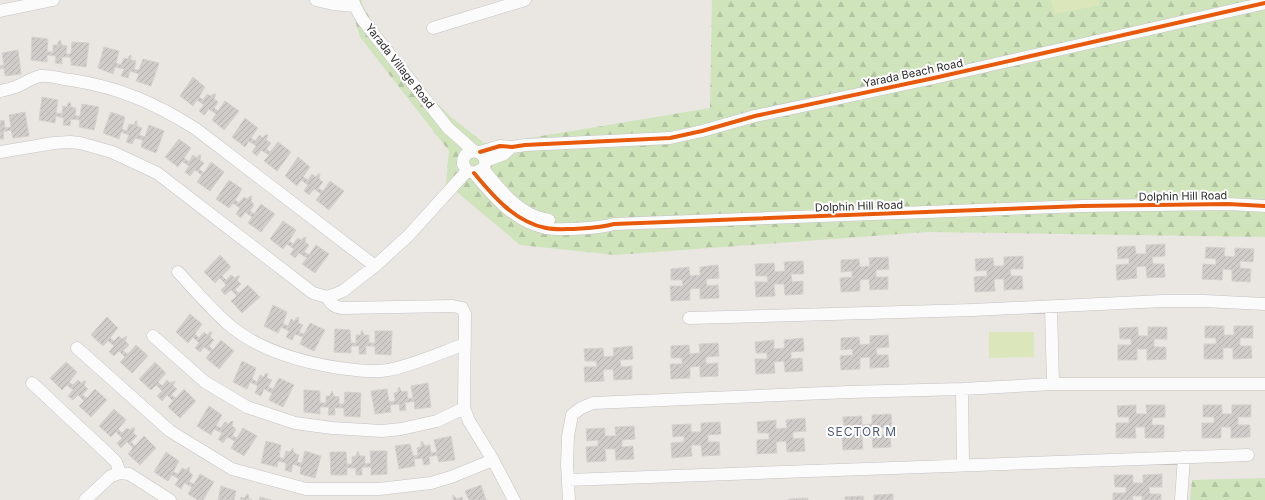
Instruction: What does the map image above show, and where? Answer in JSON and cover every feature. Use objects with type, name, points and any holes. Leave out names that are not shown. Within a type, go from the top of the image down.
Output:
[{"type":"street","points":[[0,11],[53,0]]},
{"type":"street","points":[[316,0],[334,4],[354,3]]},
{"type":"street","points":[[433,28],[490,5],[525,0]]},
{"type":"street","name":"Yarada Village Road","points":[[354,3],[362,19],[476,162]]},
{"type":"street","name":"Yarada Beach Road","points":[[476,162],[500,146],[512,147],[525,145],[670,138],[702,131],[755,116],[934,78],[1265,3]]},
{"type":"street","points":[[0,91],[16,87],[41,76],[94,84],[124,92],[152,104],[174,115],[196,129],[375,266]]},
{"type":"street","points":[[0,152],[54,143],[70,142],[80,143],[112,152],[157,173],[313,293],[327,297],[343,291],[375,266],[408,236],[476,162]]},
{"type":"street","name":"Dolphin Hill Road","points":[[476,162],[508,198],[525,211],[537,217],[554,221],[598,220],[614,224],[1082,206],[1228,204],[1265,206]]},
{"type":"street","points":[[178,272],[228,324],[242,334],[270,349],[310,363],[360,370],[386,371],[411,364],[465,344]]},
{"type":"street","points":[[327,297],[331,304],[342,308],[453,306],[462,308],[465,314],[464,408],[469,421],[493,460],[514,500]]},
{"type":"street","points":[[689,318],[1051,307],[1163,301],[1204,301],[1265,304]]},
{"type":"street","points":[[1051,307],[1054,384]]},
{"type":"street","points":[[153,336],[205,382],[247,407],[295,423],[332,428],[382,431],[402,429],[437,421],[464,408]]},
{"type":"street","points":[[77,348],[170,431],[232,469],[298,487],[306,489],[379,489],[431,483],[452,477],[493,460]]},
{"type":"street","points":[[32,383],[116,462],[120,473]]},
{"type":"street","points":[[568,500],[568,436],[572,415],[582,408],[594,403],[1054,384],[1265,384]]},
{"type":"street","points":[[962,389],[963,465]]},
{"type":"street","points":[[568,480],[1248,455]]},
{"type":"street","points":[[1181,500],[1184,457]]},
{"type":"street","points":[[85,500],[111,476],[120,473],[129,474],[170,500]]},
{"type":"green space","points":[[349,0],[362,0],[362,4],[392,58],[451,117],[484,143],[512,141],[710,108],[712,0],[1265,0],[1265,237],[927,232],[615,255],[520,245],[446,183],[449,151],[360,37]]},
{"type":"green space","points":[[1051,0],[1099,0],[1100,5],[1054,14]]},
{"type":"green space","points":[[989,332],[1034,332],[1034,357],[989,358]]},
{"type":"green space","points":[[1265,478],[1265,500],[1190,500],[1192,480]]},
{"type":"building","points":[[32,37],[48,39],[47,52],[53,52],[53,45],[58,45],[60,40],[62,45],[67,46],[66,54],[71,54],[72,42],[89,43],[86,67],[71,65],[71,57],[62,57],[62,64],[55,63],[56,56],[47,55],[47,62],[31,60]]},
{"type":"building","points":[[104,47],[119,51],[116,63],[121,65],[124,58],[128,59],[131,55],[131,60],[136,61],[134,69],[139,70],[143,59],[159,63],[151,86],[136,81],[139,74],[130,71],[128,78],[121,76],[124,69],[115,67],[113,74],[98,68]]},
{"type":"building","points":[[18,50],[21,74],[5,76],[4,68],[0,69],[0,66],[4,65],[2,53]]},
{"type":"building","points":[[193,77],[205,87],[199,97],[203,100],[207,94],[211,96],[216,94],[214,99],[218,102],[214,108],[218,111],[225,101],[239,111],[224,130],[212,120],[216,114],[209,109],[204,115],[199,111],[204,105],[197,100],[193,106],[180,96]]},
{"type":"building","points":[[42,97],[58,100],[56,113],[62,114],[63,106],[67,107],[68,103],[70,102],[71,107],[76,108],[75,116],[80,116],[82,104],[99,107],[94,130],[79,127],[80,120],[71,119],[70,126],[63,125],[64,118],[56,116],[55,123],[39,120]]},
{"type":"building","points":[[25,112],[29,136],[13,138],[11,130],[3,132],[4,139],[0,139],[0,121],[4,120],[5,128],[11,127],[9,115]]},
{"type":"building","points":[[111,112],[125,117],[122,129],[127,131],[129,124],[134,125],[137,121],[137,126],[142,128],[139,135],[145,137],[149,125],[164,131],[156,153],[141,147],[143,140],[135,138],[132,144],[126,142],[129,135],[121,132],[119,139],[103,133]]},
{"type":"building","points":[[245,118],[258,128],[251,138],[255,141],[260,135],[263,138],[265,135],[268,135],[266,140],[271,143],[266,149],[270,152],[278,142],[291,152],[277,171],[264,161],[269,155],[261,150],[257,156],[252,152],[256,146],[249,141],[245,147],[232,137]]},
{"type":"building","points":[[179,139],[191,148],[184,158],[189,162],[193,155],[197,158],[201,155],[200,160],[204,163],[199,169],[204,173],[211,162],[224,172],[210,191],[197,182],[202,175],[195,170],[190,176],[185,172],[189,166],[182,161],[178,167],[165,157]]},
{"type":"building","points":[[298,157],[310,167],[303,177],[308,180],[312,174],[316,177],[320,174],[319,179],[323,182],[318,188],[323,191],[330,181],[344,191],[329,210],[316,200],[321,194],[314,189],[309,195],[304,191],[308,185],[301,180],[297,186],[285,176]]},
{"type":"building","points":[[229,180],[242,189],[235,200],[239,203],[244,197],[247,199],[252,196],[251,201],[254,205],[250,211],[254,214],[261,204],[275,214],[261,232],[248,223],[252,217],[245,212],[241,218],[236,214],[240,208],[233,203],[229,208],[216,199]]},
{"type":"building","points":[[283,221],[296,230],[289,241],[293,244],[298,238],[301,240],[306,237],[305,242],[309,245],[304,252],[309,255],[316,245],[329,254],[315,273],[302,264],[307,258],[299,253],[295,258],[290,254],[294,249],[287,244],[283,249],[270,239]]},
{"type":"building","points":[[1165,244],[1165,256],[1152,257],[1153,264],[1164,264],[1165,277],[1147,278],[1146,266],[1136,267],[1137,278],[1117,280],[1116,265],[1129,264],[1129,258],[1118,259],[1117,247],[1135,246],[1136,254],[1146,254],[1146,245]]},
{"type":"building","points":[[1206,247],[1225,248],[1224,256],[1235,257],[1235,248],[1254,249],[1253,262],[1240,261],[1240,268],[1251,269],[1250,282],[1232,281],[1232,270],[1223,269],[1222,280],[1202,279],[1203,264],[1216,265],[1216,259],[1205,258]]},
{"type":"building","points":[[220,255],[231,267],[222,276],[226,280],[231,275],[235,278],[240,276],[237,280],[241,284],[235,290],[239,293],[248,285],[260,297],[242,313],[231,301],[237,296],[231,290],[225,295],[221,290],[226,285],[220,278],[215,283],[204,272]]},
{"type":"building","points":[[1023,256],[1023,269],[1010,269],[1011,276],[1022,276],[1023,289],[1004,290],[1004,279],[994,279],[995,291],[975,292],[974,277],[987,276],[987,270],[976,271],[975,259],[993,258],[994,266],[1004,266],[1004,257]]},
{"type":"building","points":[[888,257],[889,269],[876,270],[876,277],[888,277],[888,289],[870,290],[869,279],[860,280],[860,291],[841,292],[840,278],[852,277],[852,271],[841,272],[841,260],[859,259],[860,267],[870,266],[869,258]]},
{"type":"building","points":[[803,261],[804,274],[791,274],[792,282],[803,281],[803,294],[785,295],[784,284],[774,284],[775,296],[756,297],[755,282],[768,282],[767,276],[756,276],[755,264],[774,263],[775,272],[785,271],[784,262]]},
{"type":"building","points":[[718,265],[719,278],[706,279],[707,286],[718,285],[719,298],[700,299],[700,288],[690,289],[690,300],[671,301],[670,286],[683,286],[682,280],[671,280],[671,269],[689,267],[690,276],[700,275],[700,267]]},
{"type":"building","points":[[273,305],[287,312],[283,324],[288,326],[291,319],[295,321],[296,318],[299,317],[298,323],[303,325],[299,332],[304,334],[310,323],[325,330],[314,351],[300,344],[303,337],[295,334],[292,340],[286,337],[289,331],[281,327],[278,333],[264,326]]},
{"type":"building","points":[[190,314],[202,324],[195,334],[199,338],[204,332],[207,335],[212,332],[210,337],[214,340],[209,346],[213,350],[221,340],[234,351],[219,369],[206,358],[211,352],[204,347],[200,352],[195,348],[199,343],[193,337],[188,343],[176,332]]},
{"type":"building","points":[[107,317],[118,328],[110,338],[114,341],[119,336],[122,339],[127,336],[125,341],[129,345],[123,351],[128,354],[136,345],[148,356],[132,373],[120,362],[125,357],[119,351],[114,356],[109,352],[114,346],[108,341],[103,346],[91,335]]},
{"type":"building","points":[[1205,326],[1224,326],[1224,335],[1234,335],[1234,326],[1253,326],[1253,338],[1240,338],[1240,346],[1251,346],[1252,358],[1233,359],[1233,348],[1223,348],[1223,359],[1204,359],[1204,344],[1216,344],[1216,338],[1205,338]]},
{"type":"building","points":[[1138,327],[1138,336],[1148,336],[1148,327],[1167,327],[1167,339],[1154,339],[1154,347],[1166,347],[1166,359],[1147,360],[1147,349],[1137,349],[1137,360],[1118,360],[1118,345],[1131,345],[1131,339],[1120,339],[1119,328]]},
{"type":"building","points":[[335,329],[350,330],[351,343],[356,343],[356,335],[361,335],[362,330],[364,335],[369,335],[369,343],[375,343],[375,331],[392,331],[391,355],[375,354],[375,346],[366,346],[366,354],[359,354],[359,346],[351,346],[351,353],[334,352]]},
{"type":"building","points":[[888,335],[889,347],[876,348],[877,355],[888,355],[889,367],[870,368],[870,357],[860,358],[860,369],[841,370],[840,356],[853,355],[852,349],[841,350],[841,338],[859,337],[860,345],[870,344],[870,336]]},
{"type":"building","points":[[803,338],[804,351],[791,352],[791,359],[802,358],[803,371],[785,372],[784,361],[774,362],[775,373],[756,374],[755,359],[767,359],[767,353],[756,353],[755,342],[774,340],[774,349],[785,348],[784,340]]},
{"type":"building","points":[[718,343],[719,356],[706,357],[706,364],[718,363],[718,376],[700,377],[700,366],[690,367],[690,378],[671,379],[670,364],[682,364],[682,358],[671,358],[671,346],[689,345],[690,354],[700,353],[699,344]]},
{"type":"building","points":[[632,346],[633,359],[620,360],[621,367],[632,366],[632,379],[614,380],[613,369],[603,370],[604,381],[585,382],[584,367],[597,367],[596,361],[585,361],[584,349],[603,348],[604,357],[614,356],[613,348]]},
{"type":"building","points":[[242,361],[256,368],[252,379],[257,382],[260,375],[264,377],[265,374],[268,373],[267,378],[272,380],[268,387],[273,389],[279,378],[294,385],[283,407],[269,400],[272,393],[264,389],[261,396],[255,393],[258,386],[250,382],[247,389],[233,382]]},
{"type":"building","points":[[66,362],[77,372],[69,382],[73,385],[78,380],[81,383],[86,381],[84,385],[88,389],[82,395],[87,398],[95,389],[107,400],[91,417],[79,406],[84,401],[78,395],[73,400],[68,396],[73,390],[67,385],[62,390],[50,378]]},
{"type":"building","points":[[155,362],[166,373],[158,382],[162,386],[167,380],[170,383],[175,381],[173,386],[177,389],[171,395],[176,398],[184,389],[196,401],[180,418],[168,407],[173,401],[167,395],[162,401],[157,396],[162,391],[156,385],[151,390],[139,379]]},
{"type":"building","points":[[428,383],[431,407],[415,409],[414,401],[405,403],[406,410],[400,411],[399,404],[390,405],[391,412],[375,414],[371,391],[387,389],[389,402],[395,401],[394,393],[398,392],[399,387],[402,392],[407,391],[408,399],[413,398],[411,386]]},
{"type":"building","points":[[304,390],[320,391],[320,403],[326,403],[326,396],[330,396],[332,391],[334,396],[339,397],[339,404],[344,404],[345,392],[361,393],[360,417],[344,416],[344,408],[335,408],[335,415],[328,415],[329,407],[320,407],[320,414],[304,412]]},
{"type":"building","points":[[1136,405],[1136,414],[1147,414],[1146,405],[1165,405],[1165,417],[1152,418],[1152,425],[1164,425],[1164,438],[1145,438],[1145,427],[1135,427],[1136,438],[1116,438],[1116,423],[1129,423],[1129,417],[1118,417],[1117,406]]},
{"type":"building","points":[[1203,405],[1222,405],[1222,414],[1232,414],[1232,405],[1251,405],[1251,417],[1238,417],[1238,425],[1250,425],[1250,437],[1231,438],[1231,427],[1221,427],[1221,438],[1202,438],[1202,423],[1214,423],[1214,417],[1203,417]]},
{"type":"building","points":[[209,406],[222,415],[216,426],[221,428],[225,422],[229,424],[233,421],[232,426],[236,429],[232,436],[237,438],[243,428],[257,436],[244,456],[231,448],[235,441],[227,437],[223,443],[218,439],[222,433],[214,429],[211,435],[197,426]]},
{"type":"building","points":[[114,409],[126,420],[118,429],[122,433],[127,428],[130,430],[135,428],[133,433],[137,436],[131,442],[135,446],[144,436],[156,448],[140,465],[128,454],[133,448],[127,442],[121,448],[117,443],[122,438],[116,432],[111,437],[99,426]]},
{"type":"building","points":[[891,414],[892,427],[879,428],[879,435],[890,434],[891,447],[873,448],[872,437],[862,437],[863,449],[843,450],[842,435],[855,434],[855,429],[844,429],[843,417],[862,416],[862,425],[872,424],[872,415]]},
{"type":"building","points":[[805,418],[806,431],[793,432],[793,439],[804,438],[805,451],[787,452],[786,441],[776,442],[777,453],[757,454],[757,440],[769,439],[769,433],[758,433],[757,422],[776,420],[776,429],[787,428],[786,420]]},
{"type":"building","points":[[720,422],[721,434],[708,435],[708,442],[719,442],[720,455],[702,456],[701,445],[691,445],[692,456],[672,458],[671,443],[684,442],[684,436],[673,437],[672,425],[691,424],[691,432],[701,432],[701,423]]},
{"type":"building","points":[[634,426],[635,439],[622,440],[622,447],[633,446],[634,459],[616,460],[615,449],[605,449],[606,461],[587,462],[586,447],[598,446],[598,440],[587,441],[586,429],[605,428],[605,436],[616,436],[615,427]]},
{"type":"building","points":[[451,436],[455,460],[439,462],[437,455],[429,457],[430,464],[424,465],[422,458],[414,459],[415,466],[399,469],[395,446],[410,444],[413,456],[418,455],[417,448],[421,447],[422,441],[425,446],[430,445],[431,453],[437,452],[434,440]]},
{"type":"building","points":[[266,441],[281,445],[279,457],[284,459],[286,451],[290,452],[293,448],[294,453],[299,455],[297,462],[302,463],[305,451],[321,456],[315,478],[300,474],[301,467],[293,464],[291,472],[285,470],[286,463],[278,461],[277,467],[261,463]]},
{"type":"building","points":[[358,451],[360,456],[365,456],[365,464],[371,463],[370,451],[387,451],[387,474],[371,475],[371,467],[362,467],[362,475],[356,475],[356,468],[347,468],[347,475],[331,475],[330,452],[346,452],[347,464],[352,464],[352,457],[356,456]]},
{"type":"building","points":[[166,452],[179,461],[173,472],[178,474],[182,468],[186,470],[190,467],[189,472],[193,475],[189,482],[194,484],[200,474],[214,482],[203,500],[198,500],[188,494],[192,487],[184,483],[181,489],[175,485],[179,479],[172,475],[168,481],[154,472]]},
{"type":"building","points":[[1162,474],[1162,487],[1149,487],[1150,494],[1161,494],[1161,500],[1142,500],[1142,496],[1132,496],[1133,500],[1113,500],[1113,493],[1126,493],[1126,487],[1115,487],[1114,475],[1133,475],[1133,483],[1143,483],[1143,475]]},
{"type":"building","points":[[481,485],[486,500],[469,500],[465,491]]},
{"type":"building","points":[[221,486],[236,491],[234,500],[218,500]]},
{"type":"building","points":[[248,494],[249,499],[252,500],[240,500],[241,497],[245,498]]},
{"type":"building","points":[[893,494],[893,500],[874,500],[874,495]]},
{"type":"building","points":[[453,495],[457,499],[462,497],[463,500],[453,500]]},
{"type":"building","points":[[863,496],[864,500],[845,500],[845,497]]},
{"type":"building","points":[[260,497],[271,500],[259,500]]},
{"type":"building","points":[[808,498],[808,500],[789,500],[789,499]]},
{"type":"cycle path","points":[[480,152],[500,146],[512,147],[525,145],[670,138],[702,131],[755,116],[934,78],[1265,3]]},
{"type":"cycle path","points":[[474,173],[497,199],[515,214],[535,225],[556,229],[594,228],[614,224],[1082,206],[1228,204],[1265,206]]},
{"type":"district","name":"SECTOR M","points":[[862,431]]}]
